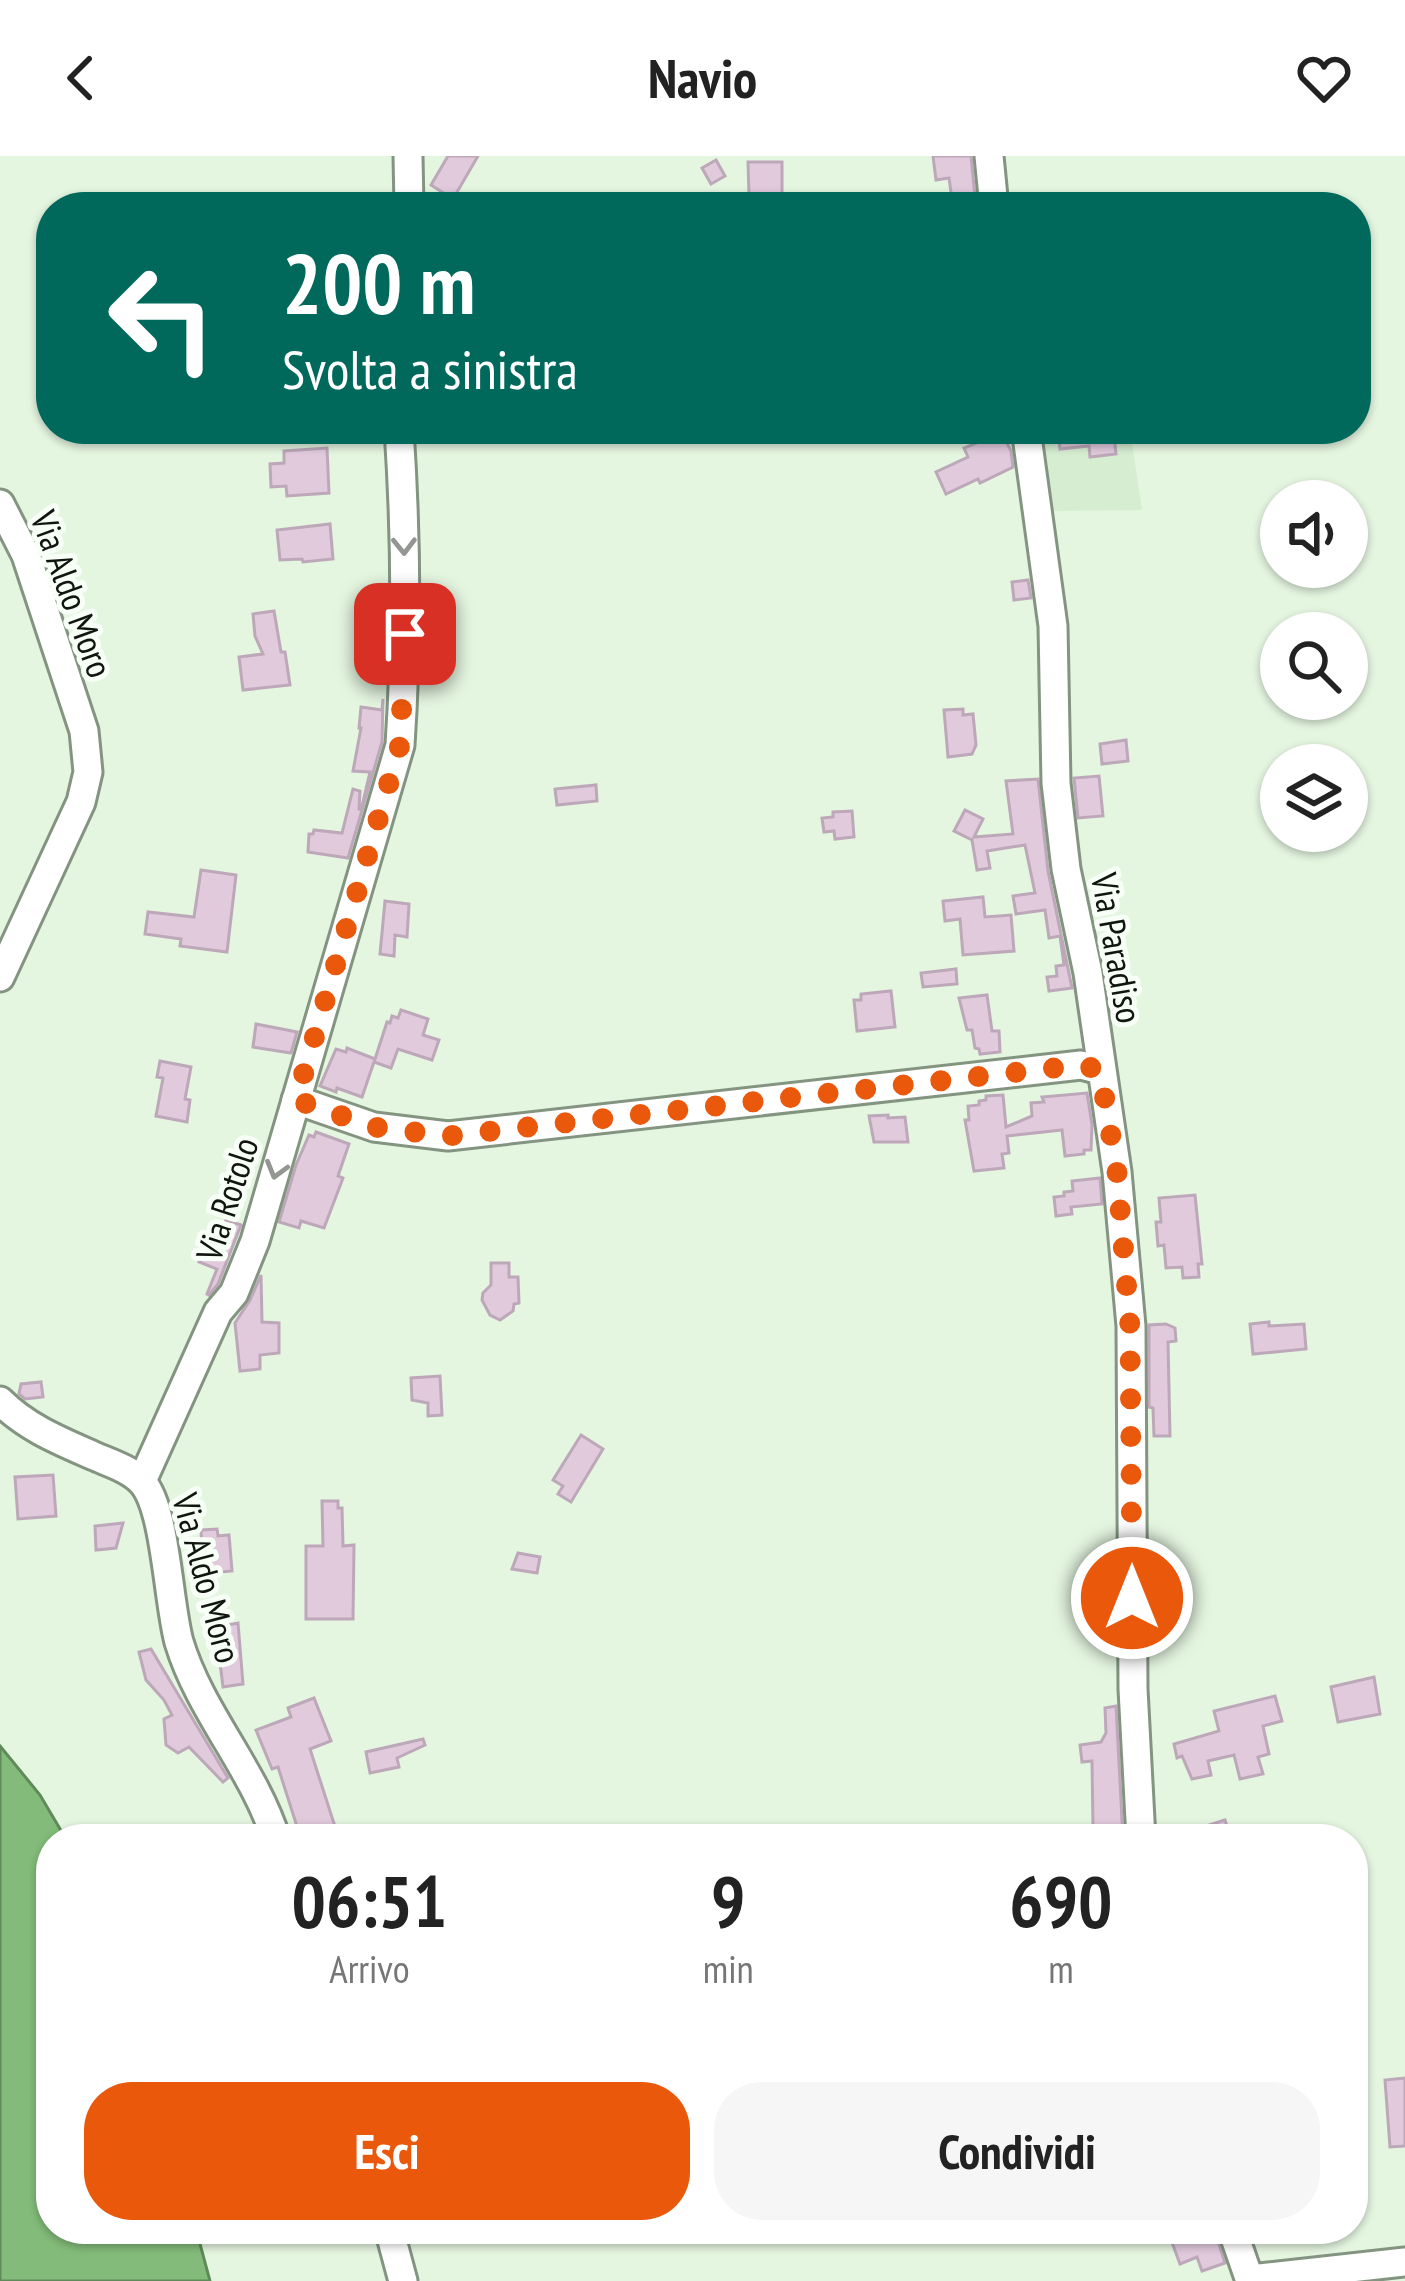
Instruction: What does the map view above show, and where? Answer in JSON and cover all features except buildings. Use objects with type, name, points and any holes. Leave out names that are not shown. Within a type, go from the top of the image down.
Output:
[{"type":"street","points":[[408,156],[409,192]]},
{"type":"street","points":[[988,156],[992,192]]},
{"type":"street","name":"Via Rotolo","points":[[142,1481],[218,1312],[234,1293],[248,1258],[400,745],[405,595],[400,444]]},
{"type":"street","name":"Via Paradiso","points":[[1028,444],[1053,626],[1058,805],[1117,1172],[1130,1326],[1133,1689],[1140,1824]]},
{"type":"street","name":"Via Aldo Moro","points":[[0,504],[26,555],[84,731],[88,772],[81,802],[0,977]]},
{"type":"street","points":[[296,1100],[374,1127],[448,1136],[1081,1065],[1100,1070]]},
{"type":"street","name":"Via Aldo Moro","points":[[0,1402],[47,1436],[126,1470],[142,1481],[153,1498],[181,1648],[269,1824]]},
{"type":"street","points":[[393,2244],[403,2281]]},
{"type":"street","points":[[1237,2244],[1250,2280],[1405,2262]]},
{"type":"shaded area","points":[[1043,444],[1132,444],[1142,510],[1053,511]]},
{"type":"shaded area","points":[[0,1746],[57,1824],[36,1824],[36,2244],[200,2244],[210,2281],[0,2281]]},
{"type":"route","points":[[405,634],[400,745],[296,1100],[374,1127],[448,1136],[1081,1065],[1100,1070],[1117,1172],[1130,1326],[1132,1598]]}]
